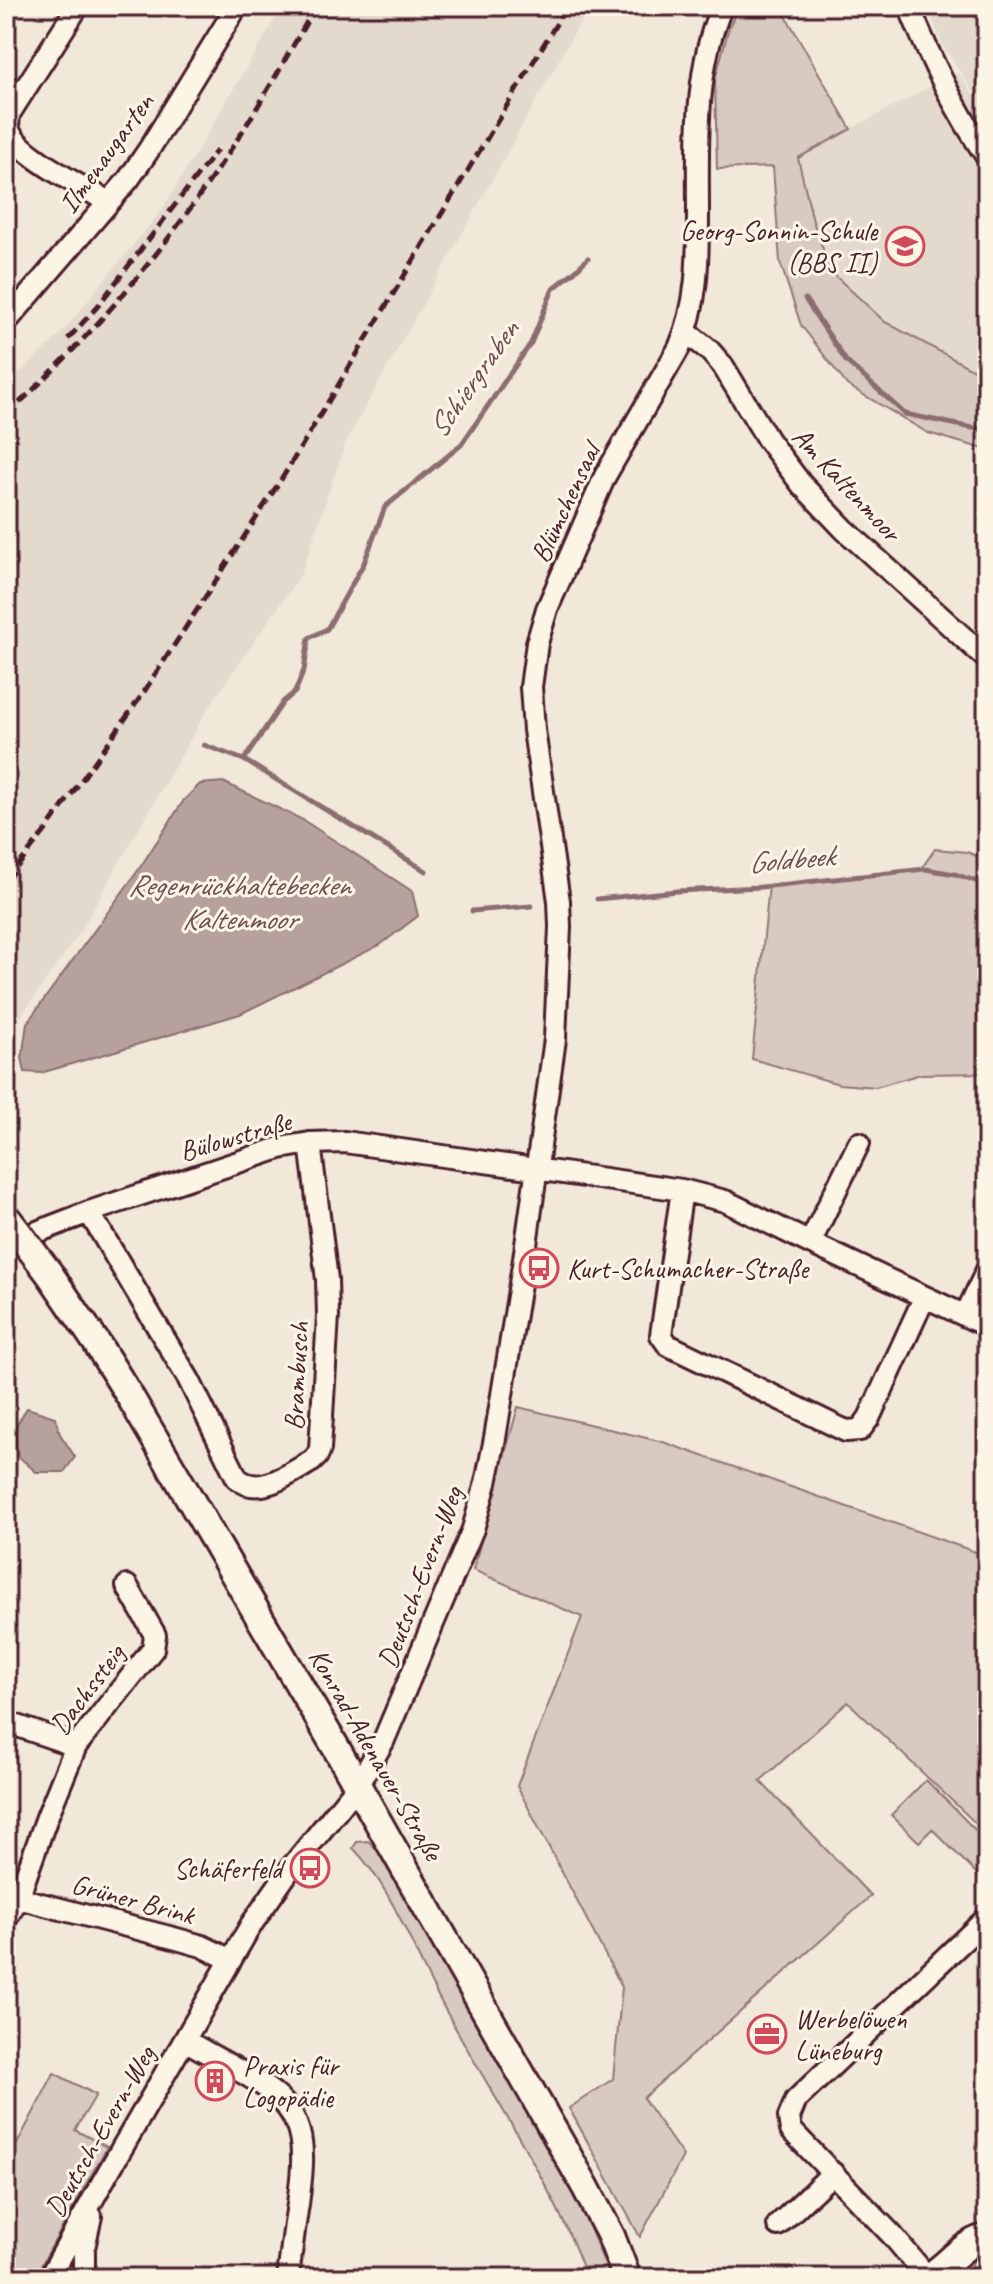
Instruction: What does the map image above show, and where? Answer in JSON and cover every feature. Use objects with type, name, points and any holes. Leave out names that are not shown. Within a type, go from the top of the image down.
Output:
[{"type":"main road","name":"Konrad-Adenauer-Straße","points":[[6,1217],[49,1273],[129,1395],[358,1785],[590,2194],[627,2278]]},
{"type":"main road","points":[[928,2278],[960,2265],[973,2241],[987,2238]]},
{"type":"street","points":[[78,6],[9,114],[8,126],[16,142],[44,164],[109,202]]},
{"type":"street","name":"Blümchensaal","points":[[555,1039],[559,901],[534,730],[531,687],[537,643],[547,609],[605,476],[686,332],[698,268],[702,76],[722,6]]},
{"type":"street","points":[[909,6],[950,97],[987,157]]},
{"type":"street","name":"Ilmenaugarten","points":[[7,318],[109,202],[148,151],[234,7]]},
{"type":"street","name":"Am Kaltenmoor","points":[[686,332],[723,366],[768,440],[802,485],[845,530],[987,659]]},
{"type":"street","name":"Deutsch-Evern-Weg","points":[[49,2278],[275,1889],[358,1785],[389,1732],[473,1529],[495,1438],[555,1039]]},
{"type":"street","name":"Bülowstraße","points":[[6,1244],[89,1212],[280,1148],[310,1143],[345,1142],[536,1169]]},
{"type":"street","name":"Brambusch","points":[[89,1212],[189,1380],[237,1478],[244,1485],[261,1487],[312,1461],[320,1449],[328,1316],[327,1280],[310,1143]]},
{"type":"street","points":[[810,1243],[859,1143]]},
{"type":"street","points":[[536,1169],[682,1190],[725,1201],[987,1326]]},
{"type":"street","points":[[682,1190],[661,1335],[668,1345],[846,1431],[860,1430],[869,1418],[924,1298]]},
{"type":"street","points":[[965,1316],[987,1270]]},
{"type":"street","name":"Dachssteig","points":[[6,1919],[18,1898],[76,1746],[153,1649],[155,1635],[127,1586]]},
{"type":"street","points":[[6,1722],[76,1746]]},
{"type":"street","name":"Grüner Brink","points":[[18,1898],[202,1946],[231,1960]]},
{"type":"street","points":[[928,2278],[892,2235],[791,2130],[789,2117],[796,2100],[987,1918]]},
{"type":"street","points":[[185,2040],[266,2087],[289,2109],[296,2121],[301,2134],[303,2159],[288,2278]]},
{"type":"street","points":[[778,2225],[833,2173]]},
{"type":"street","points":[[84,2278],[84,2248],[97,2193]]},
{"type":"shaded area","points":[[283,6],[591,6],[346,442],[301,574],[207,710],[80,932],[6,1037],[6,385],[60,335],[163,208]]},
{"type":"shaded area","points":[[739,6],[780,6],[851,129],[798,158],[813,221],[831,272],[885,322],[987,377],[987,450],[928,433],[847,385],[801,325],[780,262],[773,167],[717,169],[715,80],[729,27]]},
{"type":"shaded area","points":[[927,6],[987,6],[987,112],[943,46]]},
{"type":"shaded area","name":"Georg-Sonnin-Schule (BBS II)","points":[[958,72],[987,114],[987,377],[885,322],[831,272],[813,221],[798,157]]},
{"type":"shaded area","points":[[935,849],[967,852],[987,860],[987,1073],[921,1074],[876,1087],[839,1084],[752,1059],[769,885],[921,869]]},
{"type":"shaded area","points":[[518,1407],[663,1442],[987,1556],[987,1834],[848,1702],[760,1781],[871,1896],[643,2098],[683,2156],[640,2237],[569,2108],[613,2079],[622,1987],[517,1786],[582,1617],[473,1570]]},
{"type":"shaded area","points":[[926,1780],[987,1842],[987,1884],[932,1829],[919,1842],[891,1815]]},
{"type":"shaded area","points":[[368,1841],[377,1849],[556,2162],[584,2213],[610,2278],[587,2278],[537,2170],[457,2031],[390,1900],[353,1848],[357,1842]]},
{"type":"shaded area","points":[[54,2073],[96,2095],[75,2130],[107,2147],[34,2278],[6,2278],[6,2165]]},
{"type":"shaded area","points":[[987,2252],[987,2278],[975,2278],[973,2261]]},
{"type":"water","name":"Regenrückhaltebecken Kaltenmoor","points":[[223,782],[303,820],[412,891],[418,916],[380,945],[240,1014],[41,1073],[25,1072],[22,1058],[27,1023],[137,872],[184,800],[200,784]]},
{"type":"water","points":[[27,1408],[55,1417],[60,1434],[75,1457],[64,1472],[36,1472],[18,1456],[14,1429]]},
{"type":"waterway","name":"Schiergraben","points":[[244,760],[283,702],[295,692],[304,670],[309,638],[327,629],[364,563],[385,507],[461,445],[531,343],[553,289],[588,258]]},
{"type":"waterway","name":"Schiergraben","points":[[805,299],[846,361],[905,414],[987,431]]},
{"type":"waterway","name":"Goldbeek","points":[[204,745],[244,760],[426,871]]},
{"type":"waterway","name":"Goldbeek","points":[[597,899],[761,887],[925,869],[955,874],[987,885]]},
{"type":"waterway","name":"Goldbeek","points":[[472,911],[531,906]]},
{"type":"railway","points":[[6,415],[66,358],[173,232],[246,125],[316,6]]},
{"type":"railway","points":[[6,881],[142,695],[284,475],[567,6]]},
{"type":"railway","points":[[68,339],[97,307],[217,150]]},
{"type":"place","name":"Georg-Sonnin-Schule (BBS II)","points":[[905,246]]},
{"type":"place","name":"Kurt-Schumacher-Straße","points":[[539,1268]]},
{"type":"place","name":"Schäferfeld","points":[[310,1868]]},
{"type":"place","name":"Werbelöwen Lüneburg","points":[[767,2034]]},
{"type":"place","name":"Praxis für Logopädie","points":[[215,2081]]}]
